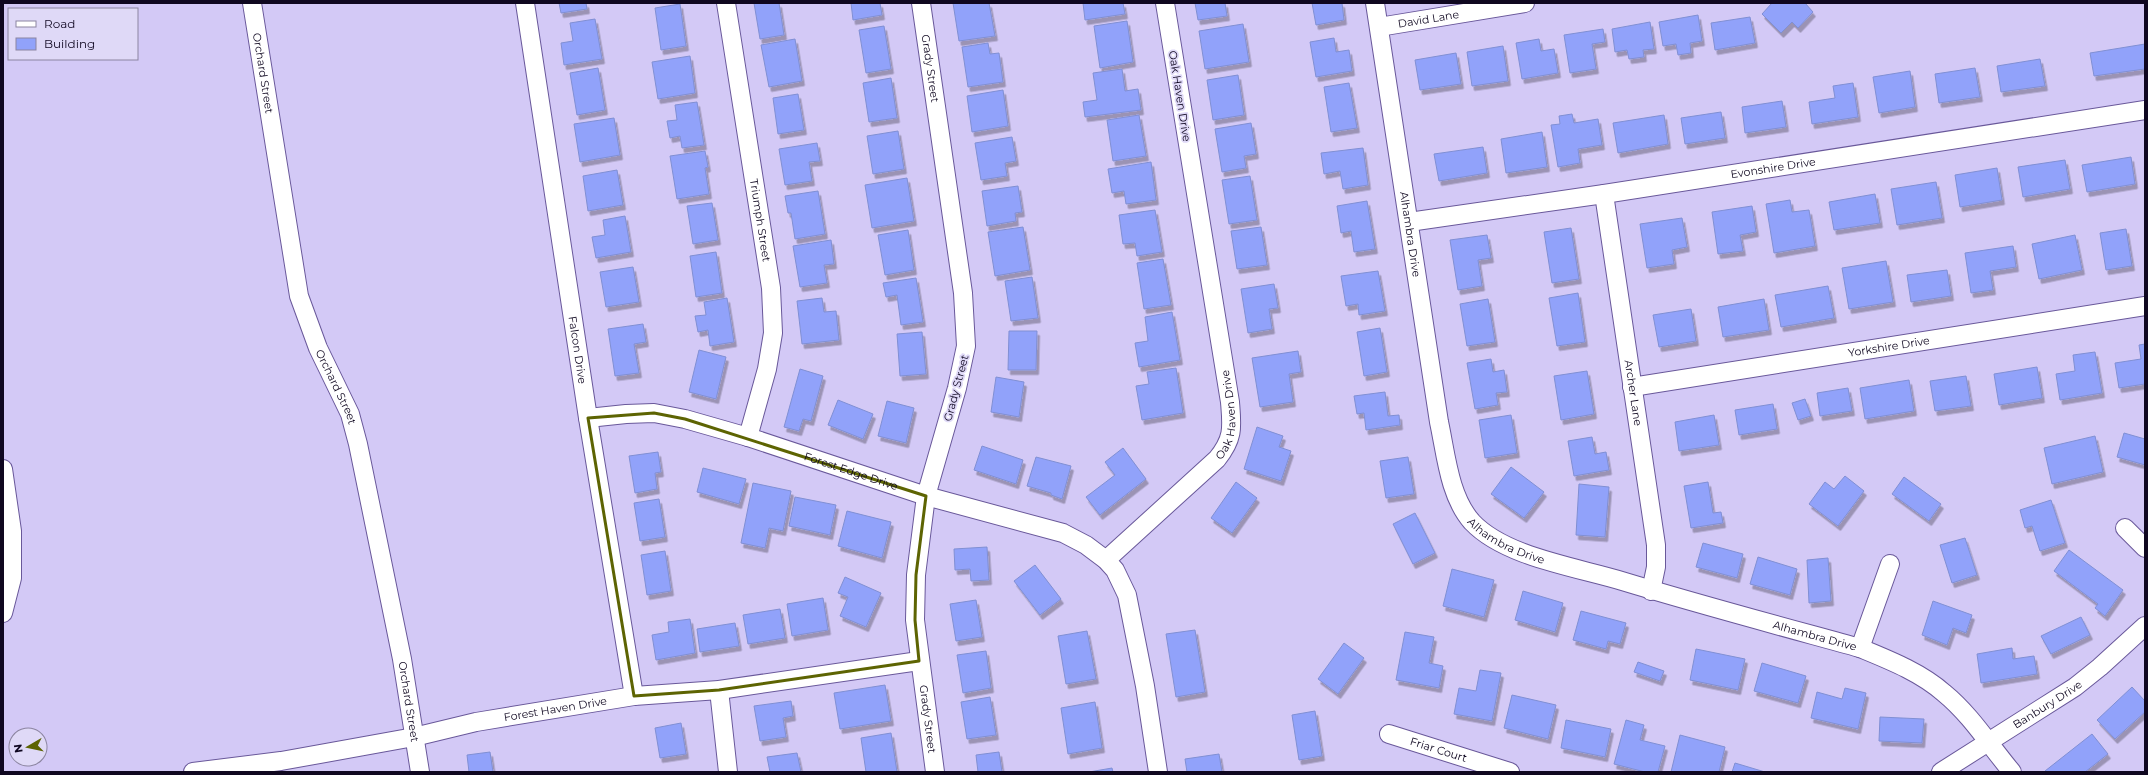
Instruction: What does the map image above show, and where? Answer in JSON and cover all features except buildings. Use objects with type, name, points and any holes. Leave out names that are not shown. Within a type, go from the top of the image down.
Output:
[{"type":"street","name":"Orchard Street","points":[[252,3],[299,296],[318,348],[350,414],[381,553],[402,659],[420,772]]},
{"type":"street","name":"Falcon Drive","points":[[525,3],[588,418],[634,696]]},
{"type":"street","name":"Triumph Street","points":[[726,3],[771,288],[773,333],[767,369],[748,437]]},
{"type":"street","name":"Grady Street","points":[[921,3],[963,293],[966,346],[957,388],[926,496],[916,575],[914,620],[935,772]]},
{"type":"street","name":"Oak Haven Drive","points":[[1106,560],[1217,459],[1227,446],[1232,425],[1230,402],[1165,3]]},
{"type":"street","name":"Alhambra Drive","points":[[1375,3],[1448,466],[1455,491],[1471,520],[1487,536],[1520,552],[1651,591],[1860,648],[1888,660],[1939,689],[1958,706],[2012,772]]},
{"type":"street","name":"David Lane","points":[[1379,27],[1525,3]]},
{"type":"street","name":"Evonshire Drive","points":[[1409,222],[1604,194],[2141,110]]},
{"type":"street","name":"Archer Lane","points":[[1604,194],[1656,545],[1656,567],[1651,591]]},
{"type":"street","name":"Yorkshire Drive","points":[[1632,387],[2145,306]]},
{"type":"street","name":"Forest Edge Drive","points":[[588,418],[654,413],[685,419],[748,437],[926,496],[1063,533],[1086,545],[1106,560]]},
{"type":"street","points":[[3,469],[12,532],[12,578],[3,613]]},
{"type":"street","points":[[2125,528],[2145,548]]},
{"type":"street","points":[[1106,560],[1115,570],[1127,595],[1132,615],[1146,686],[1158,772]]},
{"type":"street","points":[[1860,648],[1890,564]]},
{"type":"street","name":"Banbury Drive","points":[[1941,772],[1987,741],[2017,725],[2075,687],[2100,667],[2145,626]]},
{"type":"street","name":"Forest Haven Drive","points":[[193,772],[281,761],[414,737],[476,722],[634,696],[719,690],[919,661]]},
{"type":"street","points":[[719,690],[728,772]]},
{"type":"street","name":"Friar Court","points":[[1389,734],[1510,772]]},
{"type":"highlighted area","points":[[654,413],[685,419],[926,496],[916,575],[915,620],[919,661],[719,690],[634,696],[588,418]]}]
